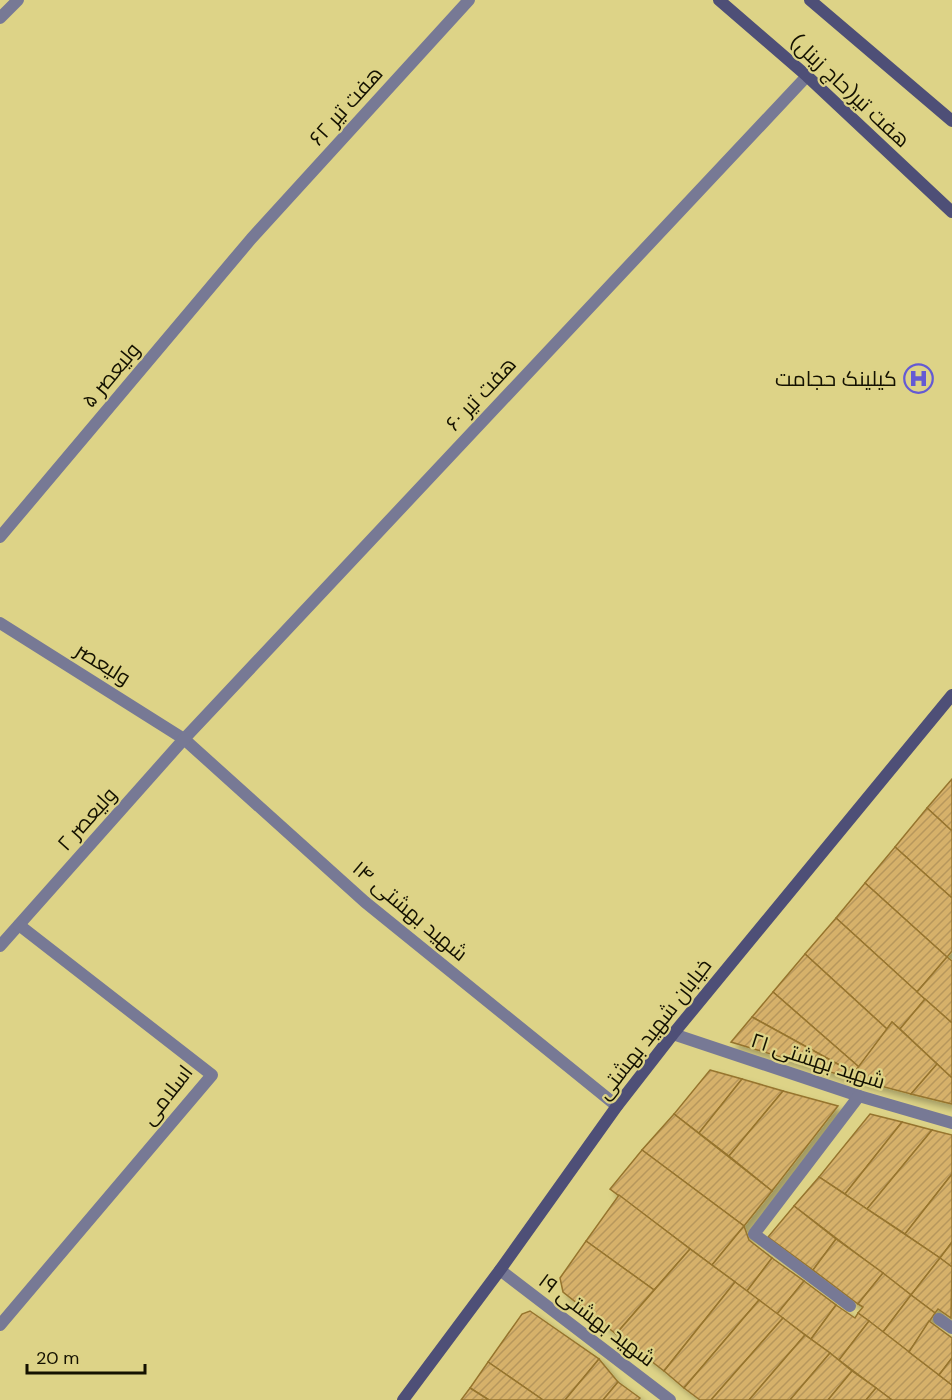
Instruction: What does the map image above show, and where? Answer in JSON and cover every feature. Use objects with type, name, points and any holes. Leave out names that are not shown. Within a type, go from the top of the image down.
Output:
[{"type":"street","points":[[0,18],[18,0]]},
{"type":"street","name":"هفت تیر ۶۲","points":[[251,239],[469,0]]},
{"type":"street","name":"هفت تیر(حاج زینل)","points":[[719,0],[807,76],[952,212]]},
{"type":"street","name":"هفت تیر(حاج زینل)","points":[[810,0],[952,121]]},
{"type":"street","name":"هفت تیر ۶۰","points":[[184,739],[807,76]]},
{"type":"street","name":"ولیعصر ۵","points":[[0,537],[251,239]]},
{"type":"street","name":"ولیعصر","points":[[0,623],[184,739]]},
{"type":"street","name":"خیابان شهید بهشتی","points":[[403,1400],[501,1270],[617,1106],[673,1034],[952,695]]},
{"type":"street","name":"ولیعصر ۲","points":[[0,946],[184,739]]},
{"type":"street","name":"شهید بهشتی ۱۴","points":[[184,739],[365,902],[617,1106]]},
{"type":"street","name":"اسلامی","points":[[0,1325],[212,1075],[19,925]]},
{"type":"street","name":"شهید بهشتی ۲۱","points":[[673,1034],[859,1096],[952,1123]]},
{"type":"street","points":[[850,1306],[754,1233],[859,1096]]},
{"type":"street","name":"شهید بهشتی ۱۹","points":[[501,1270],[670,1400]]},
{"type":"street","points":[[939,1319],[952,1328]]},
{"type":"building","points":[[952,779],[952,831],[927,808]]},
{"type":"building","points":[[927,808],[952,831],[952,898],[895,847]]},
{"type":"building","points":[[895,847],[952,898],[952,951],[947,957],[865,883]]},
{"type":"building","points":[[865,883],[947,957],[917,992],[836,918]]},
{"type":"building","points":[[836,918],[925,999],[900,1029],[892,1022],[887,1029],[805,954]]},
{"type":"building","points":[[805,954],[887,1029],[859,1067],[773,992]]},
{"type":"building","points":[[947,957],[952,961],[952,1023],[917,992]]},
{"type":"building","points":[[773,992],[859,1067],[854,1073],[752,1017]]},
{"type":"building","points":[[925,999],[952,1023],[952,1078],[900,1029]]},
{"type":"building","points":[[752,1017],[854,1073],[850,1078],[731,1042]]},
{"type":"building","points":[[892,1022],[937,1064],[911,1094],[850,1078]]},
{"type":"building","points":[[937,1064],[952,1078],[952,1104],[911,1094]]},
{"type":"building","points":[[710,1070],[742,1079],[699,1133],[674,1114]]},
{"type":"building","points":[[742,1079],[783,1091],[729,1156],[699,1133]]},
{"type":"building","points":[[783,1091],[838,1106],[772,1191],[729,1156]]},
{"type":"building","points":[[674,1114],[772,1191],[744,1226],[642,1150]]},
{"type":"building","points":[[870,1114],[902,1122],[845,1194],[819,1177]]},
{"type":"building","points":[[902,1122],[932,1130],[867,1209],[845,1194]]},
{"type":"building","points":[[932,1130],[952,1135],[952,1174],[905,1234],[867,1209]]},
{"type":"building","points":[[642,1150],[744,1226],[712,1265],[610,1189]]},
{"type":"building","points":[[952,1174],[952,1242],[940,1258],[905,1234]]},
{"type":"building","points":[[819,1177],[940,1258],[911,1295],[794,1206]]},
{"type":"building","points":[[619,1195],[690,1249],[654,1290],[586,1241]]},
{"type":"building","points":[[794,1206],[836,1239],[813,1270],[768,1237]]},
{"type":"building","points":[[744,1226],[749,1240],[772,1258],[747,1291],[712,1265]]},
{"type":"building","points":[[836,1239],[883,1273],[858,1304],[813,1270]]},
{"type":"building","points":[[586,1241],[654,1290],[616,1334],[563,1292],[560,1278]]},
{"type":"building","points":[[952,1242],[952,1267],[940,1258]]},
{"type":"building","points":[[690,1249],[735,1282],[664,1371],[616,1334]]},
{"type":"building","points":[[772,1258],[804,1281],[777,1314],[747,1291]]},
{"type":"building","points":[[940,1258],[952,1267],[951,1318],[938,1309],[935,1313],[911,1295]]},
{"type":"building","points":[[883,1273],[911,1295],[883,1332],[858,1313],[863,1307],[858,1304]]},
{"type":"building","points":[[804,1281],[836,1305],[811,1339],[777,1314]]},
{"type":"building","points":[[735,1282],[759,1300],[684,1388],[664,1371]]},
{"type":"building","points":[[911,1295],[935,1313],[909,1352],[883,1332]]},
{"type":"building","points":[[759,1300],[783,1318],[711,1400],[700,1400],[684,1388]]},
{"type":"building","points":[[836,1305],[855,1318],[858,1313],[869,1321],[839,1360],[811,1339]]},
{"type":"building","points":[[530,1311],[599,1359],[565,1400],[543,1400],[488,1362],[522,1314]]},
{"type":"building","points":[[783,1318],[805,1335],[749,1400],[711,1400]]},
{"type":"building","points":[[869,1321],[952,1385],[952,1400],[892,1400],[839,1360]]},
{"type":"building","points":[[929,1321],[952,1338],[952,1358],[939,1375],[909,1352]]},
{"type":"building","points":[[805,1335],[830,1353],[790,1400],[749,1400]]},
{"type":"building","points":[[830,1353],[852,1371],[828,1400],[790,1400]]},
{"type":"building","points":[[952,1358],[952,1385],[939,1375]]},
{"type":"building","points":[[599,1359],[618,1382],[603,1400],[565,1400]]},
{"type":"building","points":[[488,1362],[543,1400],[489,1400],[470,1388]]},
{"type":"building","points":[[852,1371],[876,1388],[866,1400],[828,1400]]},
{"type":"building","points":[[618,1382],[640,1398],[638,1400],[603,1400]]},
{"type":"building","points":[[470,1388],[489,1400],[461,1400]]},
{"type":"building","points":[[876,1388],[892,1400],[866,1400]]},
{"type":"place","name":"کیلینک حجامت","points":[[918,379]]}]
